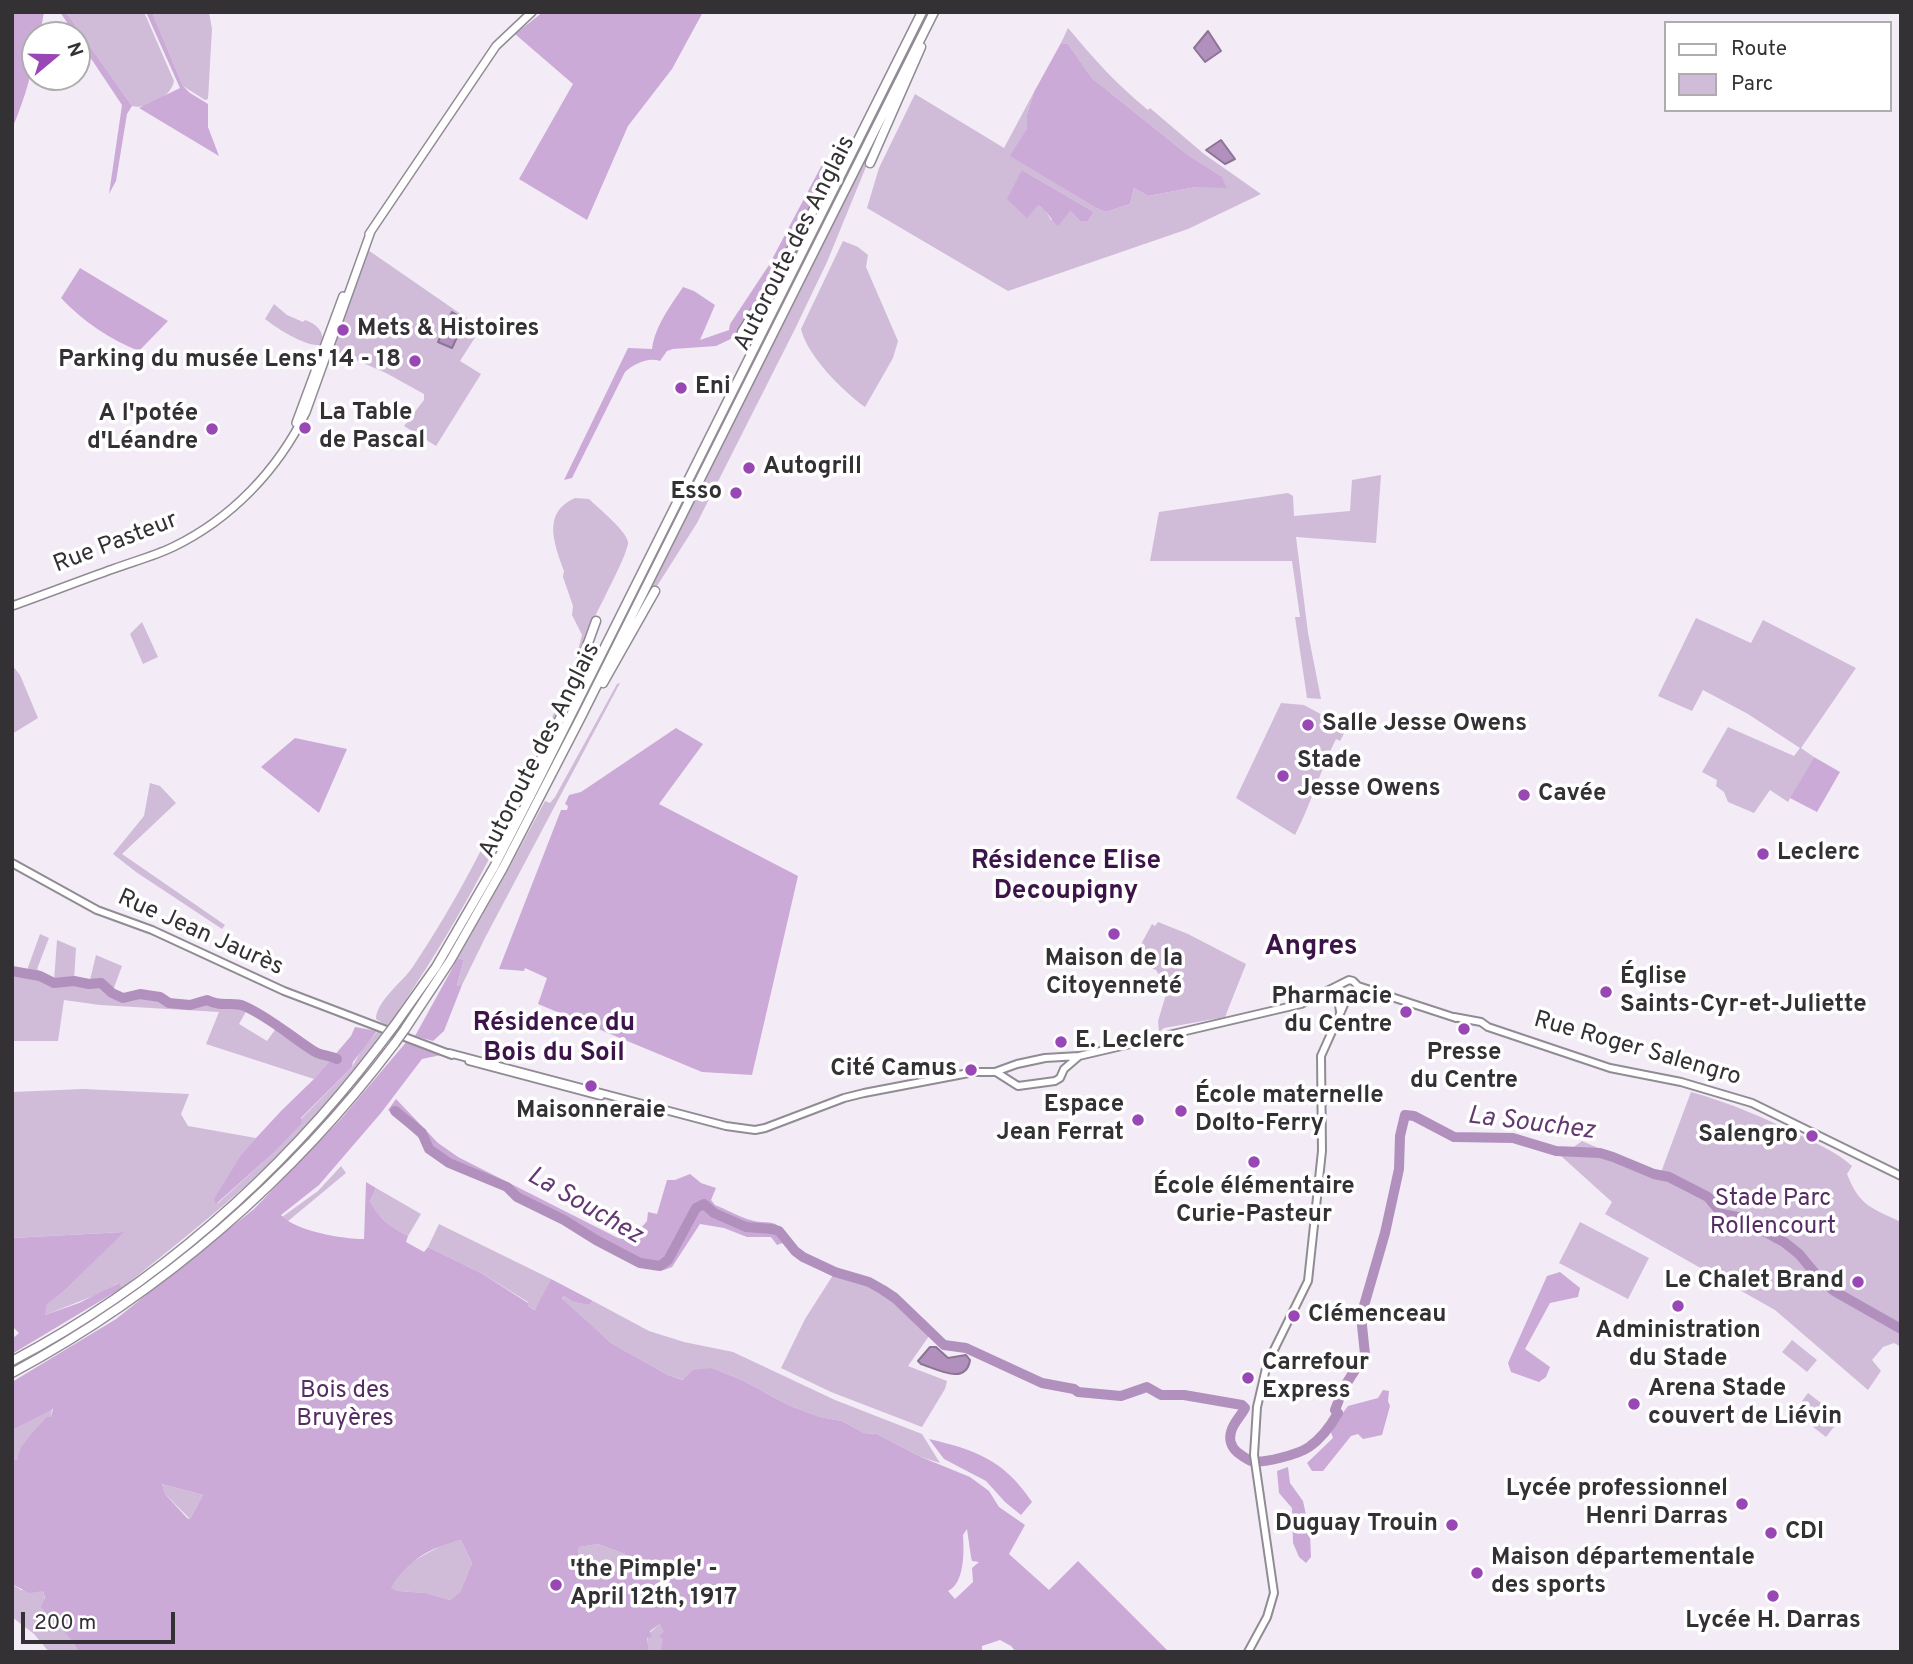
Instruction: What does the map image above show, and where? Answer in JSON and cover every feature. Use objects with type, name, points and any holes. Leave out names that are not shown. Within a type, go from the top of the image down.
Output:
[{"type":"highway","name":"Autoroute des Anglais","points":[[12,1361],[113,1299],[211,1225],[309,1130],[378,1047],[436,967],[510,833],[922,12]]},
{"type":"highway","name":"Autoroute des Anglais","points":[[12,1373],[113,1312],[232,1220],[290,1165],[345,1106],[405,1029],[437,982],[482,906],[581,717],[934,12]]},
{"type":"highway","points":[[870,163],[919,55],[930,21]]},
{"type":"highway","points":[[742,332],[877,100]]},
{"type":"highway","points":[[581,717],[622,651],[654,591]]},
{"type":"highway","points":[[510,833],[514,817],[563,712],[596,621]]},
{"type":"main road","name":"Rue Pasteur","points":[[12,604],[172,547],[217,521],[263,478],[299,427],[309,405],[356,265],[371,231],[496,46],[532,12]]},
{"type":"main road","name":"Rue Jean Jaurès","points":[[12,863],[97,910],[152,930],[284,992],[449,1053],[503,1071],[603,1097],[726,1126],[755,1130],[854,1096],[974,1072],[995,1072],[1045,1058],[1079,1056],[1263,1014],[1320,996]]},
{"type":"main road","points":[[1248,1652],[1266,1617],[1274,1592],[1255,1466],[1255,1418],[1267,1364],[1304,1293],[1310,1272],[1322,1151],[1321,1056],[1347,998],[1358,988],[1351,980],[1320,996]]},
{"type":"main road","points":[[1336,986],[1333,991],[1340,1011]]},
{"type":"main road","name":"Rue Roger Salengro","points":[[1358,988],[1454,1017],[1477,1021],[1611,1068],[1681,1082],[1752,1102],[1901,1176]]},
{"type":"main road","points":[[1320,996],[1347,998]]},
{"type":"main road","points":[[995,1072],[1020,1086],[1055,1081],[1060,1079],[1064,1069],[1079,1056]]},
{"type":"main road","points":[[1057,1058],[1064,1069]]},
{"type":"main road","points":[[1011,1080],[1009,1072],[1012,1067]]},
{"type":"green space","points":[[12,12],[44,12],[42,21],[21,21],[21,91],[26,91],[12,129]]},
{"type":"green space","points":[[60,12],[66,12],[72,21],[66,21]]},
{"type":"green space","points":[[66,12],[144,12],[174,81],[172,87],[158,101],[144,106],[132,106],[91,48],[91,21],[72,21]]},
{"type":"green space","points":[[146,12],[152,12],[183,86],[208,104],[208,127],[219,156],[139,108],[180,88]]},
{"type":"green space","points":[[152,12],[209,12],[212,29],[208,99],[205,100],[183,86]]},
{"type":"green space","points":[[543,12],[703,12],[672,69],[628,126],[587,220],[519,179],[573,84],[515,34]]},
{"type":"green space","points":[[1068,28],[1137,101],[1148,110],[1150,108],[1204,154],[1261,194],[1188,229],[1008,291],[867,208],[879,168],[915,94],[1004,148],[1034,92],[1027,114],[1027,128],[1011,156],[1106,212],[1130,204],[1134,188],[1148,196],[1196,187],[1221,176],[1188,155],[1092,78],[1068,44],[1061,43]],"holes":[[[1022,170],[1094,212],[1088,221],[1080,221],[1070,211],[1051,220],[1037,204]]]},
{"type":"green space","points":[[1061,43],[1068,44],[1092,78],[1188,155],[1221,176],[1227,188],[1196,187],[1148,196],[1134,188],[1130,204],[1106,212],[1010,156],[1027,128],[1027,114],[1034,92]]},
{"type":"green space","points":[[91,48],[132,106],[127,114],[116,181],[109,194],[122,105],[91,58]]},
{"type":"green space","points":[[825,159],[834,163],[828,177],[737,336],[716,346],[673,349],[667,351],[660,361],[641,362],[625,372],[572,478],[564,480],[628,348],[652,349],[660,324],[683,287],[715,305],[700,340],[729,330],[730,324],[769,265]]},
{"type":"green space","points":[[865,159],[868,162],[827,262],[795,329],[697,523],[645,605],[642,603]]},
{"type":"green space","points":[[1022,170],[1094,212],[1088,221],[1080,221],[1070,211],[1058,226],[1038,205],[1027,218],[1007,199]]},
{"type":"green space","points":[[843,241],[868,255],[866,267],[898,341],[893,358],[865,407],[846,392],[818,362],[801,329]]},
{"type":"green space","points":[[368,250],[481,328],[460,361],[481,374],[436,446],[404,426],[424,400],[424,394],[386,373],[333,350]]},
{"type":"green space","points":[[80,268],[168,321],[139,351],[107,335],[61,298]]},
{"type":"green space","points":[[274,304],[287,315],[316,326],[321,332],[323,345],[301,341],[265,319]]},
{"type":"green space","points":[[1381,475],[1376,543],[1296,537],[1308,633],[1321,699],[1307,698],[1295,617],[1300,617],[1292,561],[1150,561],[1159,512],[1288,493],[1293,496],[1294,516],[1350,511],[1352,480]]},
{"type":"green space","points":[[575,498],[589,499],[611,519],[626,537],[627,548],[513,811],[486,865],[426,969],[358,1066],[320,1112],[250,1182],[122,1288],[118,1283],[101,1293],[45,1315],[45,1305],[64,1291],[123,1232],[12,1238],[12,1092],[83,1089],[189,1094],[181,1114],[188,1126],[256,1138],[243,1152],[217,1204],[270,1156],[301,1119],[352,1067],[362,1049],[384,1024],[376,1019],[385,998],[414,965],[444,917],[485,842],[522,765],[531,768],[574,665],[582,635],[572,615],[573,606],[563,577],[564,571],[553,530],[558,512],[564,504]]},
{"type":"green space","points":[[1696,618],[1751,643],[1763,620],[1856,668],[1801,748],[1814,757],[1788,802],[1770,790],[1754,813],[1728,802],[1724,792],[1716,786],[1717,780],[1702,772],[1728,727],[1794,756],[1800,748],[1748,714],[1703,690],[1692,711],[1658,696]]},
{"type":"green space","points":[[142,622],[158,657],[143,664],[130,634]]},
{"type":"green space","points":[[12,665],[20,675],[38,718],[12,734]]},
{"type":"green space","points":[[620,683],[462,985],[457,987],[464,960],[458,958],[545,801],[550,803],[555,797],[617,684]]},
{"type":"green space","points":[[1281,703],[1304,705],[1337,723],[1341,720],[1349,724],[1340,741],[1336,739],[1295,835],[1236,798]]},
{"type":"green space","points":[[676,728],[703,744],[659,804],[798,876],[752,1075],[702,1072],[538,1004],[547,978],[525,968],[524,971],[499,969],[561,810],[567,810],[568,806],[565,804],[569,795],[581,792]]},
{"type":"green space","points":[[295,738],[347,749],[319,813],[261,767]]},
{"type":"green space","points":[[1814,757],[1840,772],[1817,812],[1790,798]]},
{"type":"green space","points":[[150,783],[160,786],[176,803],[122,854],[225,925],[222,929],[113,854],[144,816]]},
{"type":"green space","points":[[1158,922],[1246,964],[1225,1017],[1164,1028],[1159,1032],[1158,1021],[1168,988],[1159,981],[1156,970],[1147,966],[1140,946],[1152,924],[1155,926]]},
{"type":"green space","points":[[40,934],[49,938],[37,969],[54,981],[57,940],[76,948],[74,981],[89,984],[96,955],[122,966],[112,993],[123,996],[151,995],[186,1005],[207,1000],[243,1006],[248,1008],[239,1024],[267,1041],[277,1027],[314,1052],[333,1057],[314,1079],[206,1044],[219,1012],[100,1005],[64,1000],[58,1041],[12,1041],[12,971],[26,973]]},
{"type":"green space","points":[[458,958],[464,960],[457,986],[462,985],[444,1031],[433,1041],[415,1036]]},
{"type":"green space","points":[[355,1027],[377,1031],[352,1067],[301,1118],[302,1123],[216,1204],[214,1199],[243,1152],[314,1079],[351,1036]]},
{"type":"green space","name":"Bois des Bruyères","points":[[408,1040],[441,1055],[422,1059],[381,1113],[319,1185],[281,1215],[288,1221],[320,1233],[364,1239],[366,1182],[376,1188],[370,1201],[377,1213],[408,1236],[406,1242],[424,1252],[428,1247],[481,1273],[535,1310],[551,1279],[593,1301],[589,1305],[573,1302],[564,1296],[562,1299],[611,1343],[668,1375],[683,1380],[693,1370],[712,1368],[742,1380],[788,1405],[820,1417],[842,1421],[864,1433],[877,1434],[921,1457],[970,1477],[989,1491],[999,1507],[1025,1525],[1009,1554],[1049,1590],[1078,1561],[1169,1652],[1016,1652],[1000,1640],[982,1646],[982,1652],[660,1652],[663,1639],[659,1636],[664,1632],[660,1624],[650,1631],[652,1637],[647,1638],[649,1652],[78,1652],[66,1633],[41,1607],[45,1598],[43,1591],[29,1593],[12,1584],[12,1459],[18,1460],[24,1443],[47,1417],[51,1417],[53,1409],[12,1430],[12,1382],[116,1319],[254,1209],[340,1120]],"holes":[[[162,1484],[203,1495],[190,1519],[165,1494]],[[967,1529],[972,1561],[979,1562],[972,1568],[973,1582],[955,1599],[948,1591],[954,1587],[960,1574],[963,1535]],[[461,1540],[472,1563],[460,1592],[450,1600],[391,1588],[404,1570],[420,1556]],[[598,1544],[625,1554],[622,1573],[577,1563],[579,1547]]]},
{"type":"green space","name":"Stade Parc Rollencourt","points":[[1691,1092],[1763,1118],[1835,1153],[1852,1166],[1847,1174],[1862,1200],[1901,1222],[1901,1347],[1894,1343],[1883,1347],[1872,1360],[1881,1371],[1868,1390],[1775,1310],[1605,1214],[1612,1202],[1561,1156],[1582,1141],[1660,1175]]},
{"type":"green space","points":[[396,1099],[438,1143],[458,1157],[618,1238],[631,1240],[647,1221],[648,1212],[657,1214],[667,1180],[690,1174],[701,1183],[716,1188],[711,1200],[715,1205],[747,1219],[775,1224],[791,1240],[777,1245],[771,1237],[747,1237],[724,1228],[700,1224],[672,1267],[664,1270],[636,1265],[598,1246],[570,1225],[555,1221],[505,1190],[446,1165],[423,1147],[420,1139],[388,1110]]},
{"type":"green space","points":[[341,1166],[346,1173],[287,1222],[282,1217],[318,1191]]},
{"type":"green space","points":[[376,1188],[421,1214],[408,1236],[377,1213],[370,1201]]},
{"type":"green space","points":[[1580,1222],[1649,1258],[1628,1299],[1559,1263]]},
{"type":"green space","points":[[439,1224],[551,1279],[536,1310],[528,1306],[528,1302],[481,1273],[428,1247]]},
{"type":"green space","points":[[124,1232],[46,1305],[45,1315],[79,1303],[119,1283],[122,1288],[12,1354],[12,1339],[19,1333],[12,1329],[12,1238]]},
{"type":"green space","points":[[835,1272],[863,1282],[887,1296],[929,1336],[908,1366],[947,1381],[922,1427],[831,1392],[781,1368],[805,1319]]},
{"type":"green space","points":[[1560,1272],[1580,1288],[1578,1297],[1550,1303],[1525,1349],[1550,1367],[1546,1377],[1539,1382],[1511,1372],[1508,1363],[1547,1276]]},
{"type":"green space","points":[[564,1296],[573,1302],[589,1305],[593,1301],[649,1331],[684,1342],[733,1352],[835,1400],[922,1434],[940,1463],[921,1457],[877,1434],[864,1433],[842,1421],[820,1417],[788,1405],[742,1380],[712,1368],[684,1380],[668,1375],[611,1343],[562,1300]]},
{"type":"green space","points":[[1792,1340],[1817,1360],[1807,1372],[1782,1352]]},
{"type":"green space","points":[[1383,1390],[1389,1391],[1390,1406],[1382,1435],[1363,1439],[1358,1434],[1351,1436],[1323,1471],[1312,1471],[1307,1463],[1333,1438],[1330,1430],[1348,1406],[1378,1398]]},
{"type":"green space","points":[[1808,1393],[1841,1418],[1826,1437],[1794,1412]]},
{"type":"green space","points":[[52,1407],[51,1417],[30,1436],[21,1448],[18,1460],[12,1459],[12,1430]]},
{"type":"green space","points":[[929,1439],[988,1459],[1011,1476],[1032,1502],[1021,1515],[986,1481],[944,1459]]},
{"type":"green space","points":[[1288,1467],[1290,1483],[1303,1501],[1310,1533],[1311,1557],[1306,1563],[1299,1557],[1293,1543],[1292,1508],[1279,1493],[1277,1471]]},
{"type":"green space","points":[[162,1484],[203,1495],[190,1519],[165,1494]]},
{"type":"green space","points":[[461,1540],[472,1563],[460,1592],[450,1600],[426,1593],[390,1588],[408,1564],[444,1544]]},
{"type":"green space","points":[[598,1544],[625,1554],[622,1574],[577,1563],[579,1547]]},
{"type":"green space","points":[[12,1584],[21,1590],[43,1591],[49,1617],[65,1629],[78,1652],[49,1652],[34,1634],[12,1617]]},
{"type":"green space","points":[[660,1624],[665,1633],[660,1652],[649,1652],[649,1635]]},
{"type":"shaded area","points":[[1208,31],[1221,51],[1205,62],[1194,48]]},
{"type":"shaded area","points":[[1221,140],[1235,159],[1225,164],[1206,150]]},
{"type":"shaded area","points":[[452,312],[465,320],[452,348],[438,342]]},
{"type":"shaded area","points":[[930,1347],[936,1347],[948,1358],[966,1355],[970,1360],[967,1368],[963,1372],[950,1374],[921,1364],[918,1361]]},
{"type":"waterway","name":"La Souchez","points":[[12,971],[40,976],[54,983],[101,983],[123,998],[140,994],[160,997],[169,1003],[190,1005],[207,1000],[218,1004],[244,1006],[262,1015],[315,1052],[337,1059]]},
{"type":"waterway","name":"La Souchez","points":[[395,1111],[422,1133],[429,1149],[449,1163],[507,1187],[517,1197],[640,1263],[660,1266],[668,1260],[696,1208],[704,1204],[714,1213],[746,1227],[779,1231],[803,1257],[883,1290],[944,1345],[966,1348],[1042,1383],[1078,1392],[1121,1396],[1147,1387],[1161,1395],[1184,1395],[1242,1405],[1245,1408],[1232,1429],[1230,1440],[1235,1450],[1251,1461],[1289,1455],[1304,1450],[1318,1440],[1338,1413],[1335,1410],[1343,1389],[1365,1354],[1361,1316],[1385,1233],[1399,1169],[1400,1136],[1405,1115],[1414,1116],[1454,1137],[1513,1138],[1556,1151],[1600,1153],[1669,1177],[1708,1197],[1722,1214],[1738,1217],[1784,1242],[1834,1291],[1901,1329]]},
{"type":"place","name":"Mets & Histoires","points":[[343,330]]},
{"type":"place","name":"Parking du musée Lens' 14 - 18","points":[[415,361]]},
{"type":"place","name":"Eni","points":[[681,388]]},
{"type":"place","name":"La Table de Pascal","points":[[305,428]]},
{"type":"place","name":"A l'potée d'Léandre","points":[[212,429]]},
{"type":"place","name":"Autogrill","points":[[749,468]]},
{"type":"place","name":"Esso","points":[[736,493]]},
{"type":"place","name":"Salle Jesse Owens","points":[[1308,725]]},
{"type":"place","name":"Stade Jesse Owens","points":[[1283,776]]},
{"type":"place","name":"Cavée","points":[[1524,795]]},
{"type":"place","name":"Leclerc","points":[[1763,854]]},
{"type":"place","name":"Maison de la Citoyenneté","points":[[1114,934]]},
{"type":"place","name":"Église Saints-Cyr-et-Juliette","points":[[1606,992]]},
{"type":"place","name":"Pharmacie du Centre","points":[[1406,1012]]},
{"type":"place","name":"Presse du Centre","points":[[1464,1029]]},
{"type":"place","name":"E. Leclerc","points":[[1061,1042]]},
{"type":"place","name":"Cité Camus","points":[[971,1070]]},
{"type":"place","name":"Maisonneraie","points":[[591,1086]]},
{"type":"place","name":"École maternelle Dolto-Ferry","points":[[1181,1111]]},
{"type":"place","name":"Espace Jean Ferrat","points":[[1138,1120]]},
{"type":"place","name":"Salengro","points":[[1812,1136]]},
{"type":"place","name":"École élémentaire Curie-Pasteur","points":[[1254,1162]]},
{"type":"place","name":"Le Chalet Brand","points":[[1858,1282]]},
{"type":"place","name":"Administration du Stade","points":[[1678,1306]]},
{"type":"place","name":"Clémenceau","points":[[1294,1316]]},
{"type":"place","name":"Carrefour Express","points":[[1248,1378]]},
{"type":"place","name":"Arena Stade couvert de Liévin","points":[[1634,1404]]},
{"type":"place","name":"Lycée professionnel Henri Darras","points":[[1742,1504]]},
{"type":"place","name":"Duguay Trouin","points":[[1452,1525]]},
{"type":"place","name":"CDI","points":[[1771,1533]]},
{"type":"place","name":"Maison départementale des sports","points":[[1477,1573]]},
{"type":"place","name":"'the Pimple' - April 12th, 1917","points":[[556,1585]]},
{"type":"place","name":"Lycée H. Darras","points":[[1773,1596]]},
{"type":"district","name":"Résidence Elise Decoupigny","points":[[1066,878]]},
{"type":"district","name":"Angres","points":[[1311,948]]},
{"type":"district","name":"Résidence du Bois du Soil","points":[[554,1040]]}]
